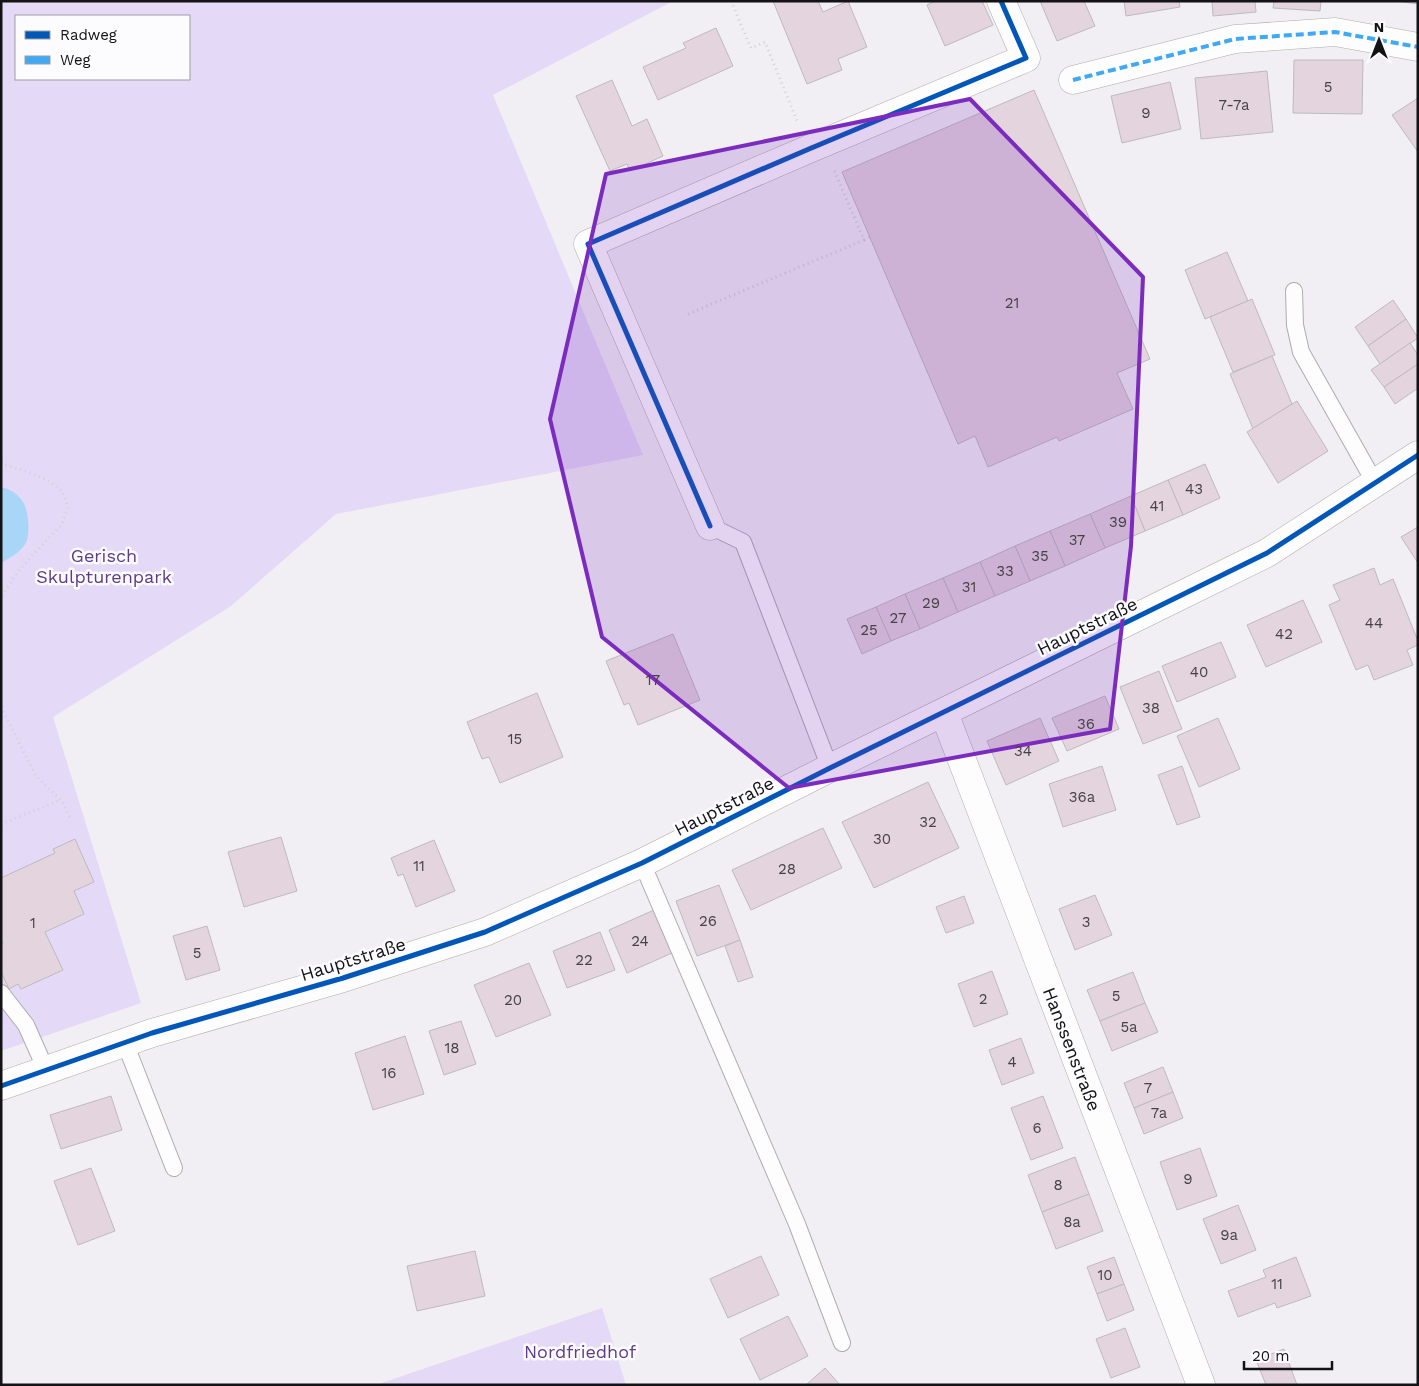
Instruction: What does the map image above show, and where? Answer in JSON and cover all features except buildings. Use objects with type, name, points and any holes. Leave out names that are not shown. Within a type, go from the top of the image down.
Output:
[{"type":"street","points":[[710,526],[588,244],[1026,58],[1001,1]]},
{"type":"street","points":[[1073,80],[1235,39],[1334,32],[1418,47]]},
{"type":"street","name":"Hauptstraße","points":[[1,1086],[152,1033],[343,978],[485,932],[642,863],[1266,553],[1418,455]]},
{"type":"street","name":"Hanssenstraße","points":[[944,712],[1201,1385]]},
{"type":"lane","points":[[1294,291],[1295,326],[1301,352],[1375,483]]},
{"type":"lane","points":[[710,526],[743,542],[830,768]]},
{"type":"lane","points":[[642,863],[797,1224],[842,1343]]},
{"type":"lane","points":[[1,993],[26,1025],[46,1070]]},
{"type":"lane","points":[[125,1043],[174,1168]]},
{"type":"path","points":[[731,1],[751,48],[766,42],[864,240]]},
{"type":"path","points":[[688,314],[870,237]]},
{"type":"path","points":[[1,464],[18,468],[54,483],[63,493],[68,507],[62,524],[20,569],[1,598]]},
{"type":"path","points":[[1,707],[36,776],[61,800],[70,817]]},
{"type":"path","points":[[1,824],[61,800]]},
{"type":"highlighted area","points":[[970,99],[1143,277],[1131,546],[1110,729],[789,788],[602,637],[550,419],[606,174]]},
{"type":"green space","name":"Gerisch Skulpturenpark","points":[[1,1],[673,1],[493,95],[643,455],[336,514],[231,606],[53,717],[141,1003],[1,1051]]},
{"type":"green space","name":"Nordfriedhof","points":[[602,1308],[626,1385],[376,1385]]},
{"type":"water","points":[[1,487],[14,492],[25,506],[28,536],[23,547],[1,563]]},
{"type":"marked path","points":[[1073,80],[1235,39],[1335,32],[1418,47]]},
{"type":"cycle path","points":[[710,526],[588,244],[1026,58],[1001,1]]},
{"type":"cycle path","points":[[1,1086],[152,1033],[343,978],[485,932],[642,863],[830,768],[1267,553],[1418,455]]}]
